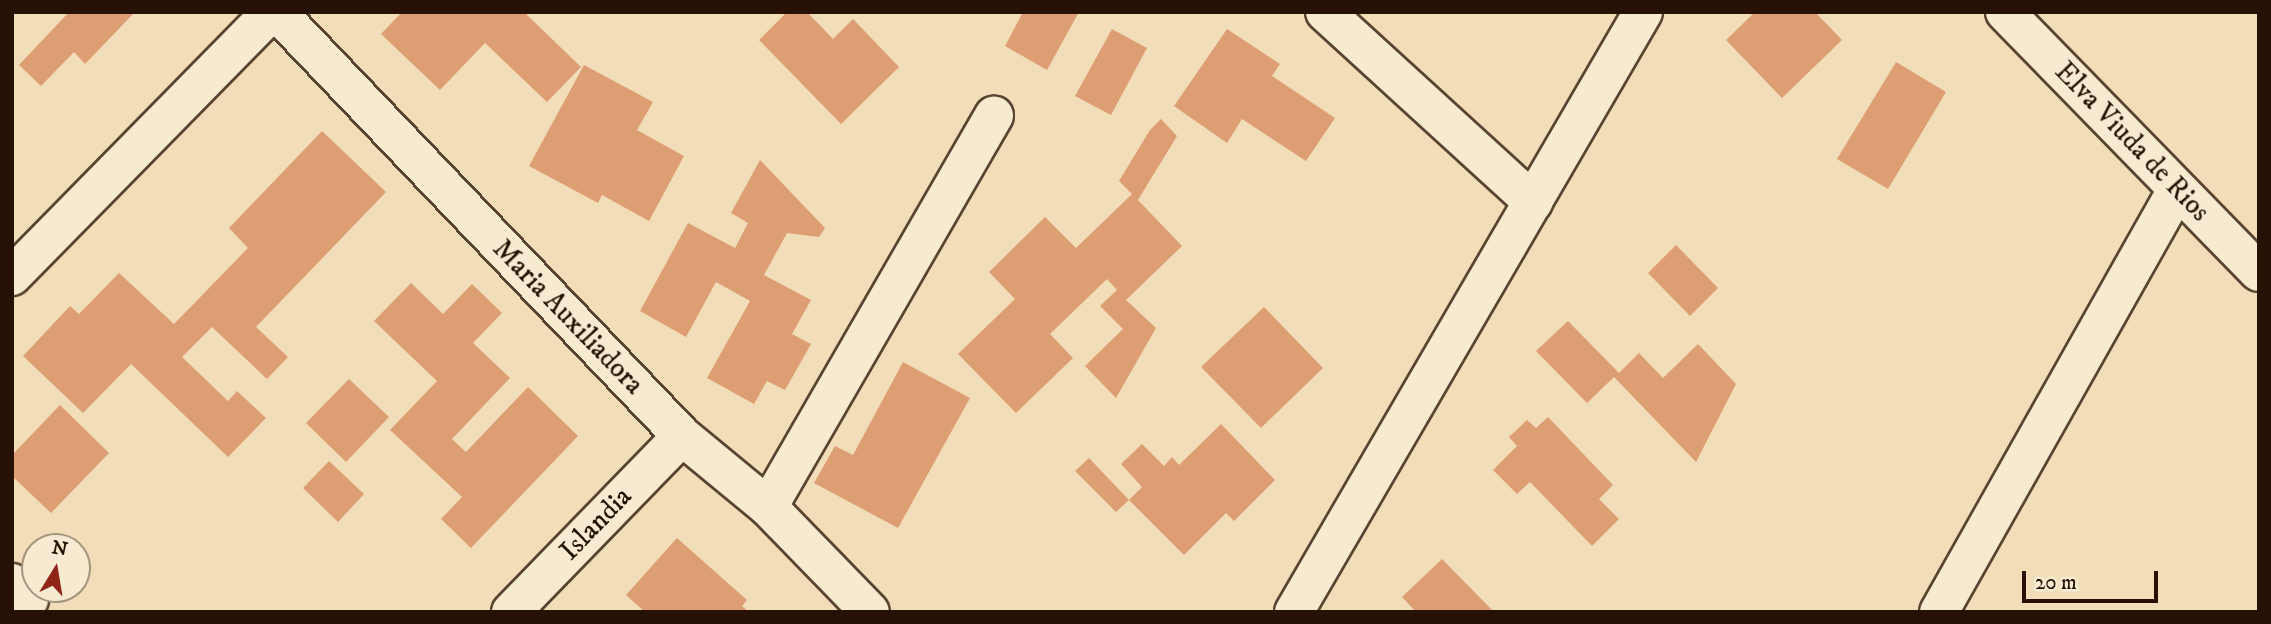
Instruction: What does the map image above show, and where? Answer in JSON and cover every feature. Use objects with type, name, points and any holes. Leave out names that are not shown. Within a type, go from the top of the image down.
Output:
[{"type":"street","points":[[12,276],[271,12]]},
{"type":"street","name":"Maria Auxiliadora","points":[[277,12],[682,436],[768,507],[870,612]]},
{"type":"street","points":[[1325,12],[1533,202]]},
{"type":"street","points":[[1294,612],[1643,12]]},
{"type":"street","name":"Elva Viuda de Rios","points":[[2005,12],[2259,272]]},
{"type":"street","points":[[768,507],[994,115]]},
{"type":"street","points":[[1939,612],[2177,189]]},
{"type":"street","name":"Islandia","points":[[511,612],[682,436]]},
{"type":"building","points":[[69,12],[135,12],[85,64],[74,52],[41,86],[19,65]]},
{"type":"building","points":[[402,12],[524,12],[581,67],[547,102],[485,43],[440,90],[381,34]]},
{"type":"building","points":[[787,12],[807,12],[833,39],[853,19],[899,67],[841,124],[759,40]]},
{"type":"building","points":[[1023,12],[1079,12],[1047,70],[1005,46]]},
{"type":"building","points":[[1755,12],[1815,12],[1842,40],[1782,98],[1726,40]]},
{"type":"building","points":[[1112,29],[1147,48],[1111,115],[1075,96]]},
{"type":"building","points":[[1227,29],[1280,64],[1272,76],[1335,118],[1306,161],[1242,119],[1227,143],[1174,106]]},
{"type":"building","points":[[1896,62],[1946,92],[1888,189],[1837,159]]},
{"type":"building","points":[[584,65],[653,102],[637,130],[684,156],[649,221],[602,195],[598,203],[529,166]]},
{"type":"building","points":[[1161,119],[1177,136],[1138,200],[1182,246],[1126,300],[1156,328],[1116,398],[1085,366],[1123,329],[1100,306],[1117,290],[1107,279],[1050,334],[1073,358],[1016,413],[958,354],[1015,299],[989,272],[1045,217],[1076,248],[1132,194],[1119,181],[1150,130]]},
{"type":"building","points":[[322,131],[386,192],[256,327],[288,357],[267,379],[212,327],[182,357],[228,401],[237,391],[266,418],[228,457],[131,364],[83,413],[23,356],[70,306],[79,314],[119,273],[174,324],[248,248],[229,228]]},
{"type":"building","points":[[760,160],[825,228],[819,237],[787,233],[764,275],[811,300],[792,334],[811,344],[785,390],[767,381],[754,404],[707,378],[750,301],[716,282],[686,337],[640,311],[688,223],[735,248],[748,223],[731,213]]},
{"type":"building","points":[[1676,245],[1718,288],[1690,316],[1648,273]]},
{"type":"building","points":[[411,283],[443,314],[472,284],[502,313],[473,343],[510,378],[452,439],[466,452],[528,387],[578,436],[471,548],[441,519],[462,497],[390,430],[437,381],[374,321]]},
{"type":"building","points":[[1264,307],[1323,368],[1261,428],[1201,367]]},
{"type":"building","points":[[1568,321],[1619,373],[1639,353],[1663,378],[1698,344],[1736,384],[1696,462],[1614,377],[1587,403],[1536,351]]},
{"type":"building","points":[[903,362],[970,398],[898,528],[814,483],[835,446],[853,455]]},
{"type":"building","points":[[349,379],[389,417],[346,462],[306,423]]},
{"type":"building","points":[[60,405],[109,453],[51,513],[12,476],[12,455]]},
{"type":"building","points":[[1548,417],[1613,485],[1599,499],[1619,519],[1592,546],[1530,482],[1517,494],[1493,470],[1517,446],[1509,437],[1527,420],[1536,428]]},
{"type":"building","points":[[1221,424],[1275,480],[1234,521],[1226,513],[1184,555],[1129,500],[1142,487],[1121,464],[1142,444],[1164,466],[1172,457],[1179,465]]},
{"type":"building","points":[[1089,458],[1129,500],[1116,512],[1075,471]]},
{"type":"building","points":[[329,461],[364,494],[338,522],[303,488]]},
{"type":"building","points":[[677,538],[747,600],[742,606],[749,612],[645,612],[626,595]]},
{"type":"building","points":[[1442,559],[1494,612],[1416,612],[1402,597]]}]
